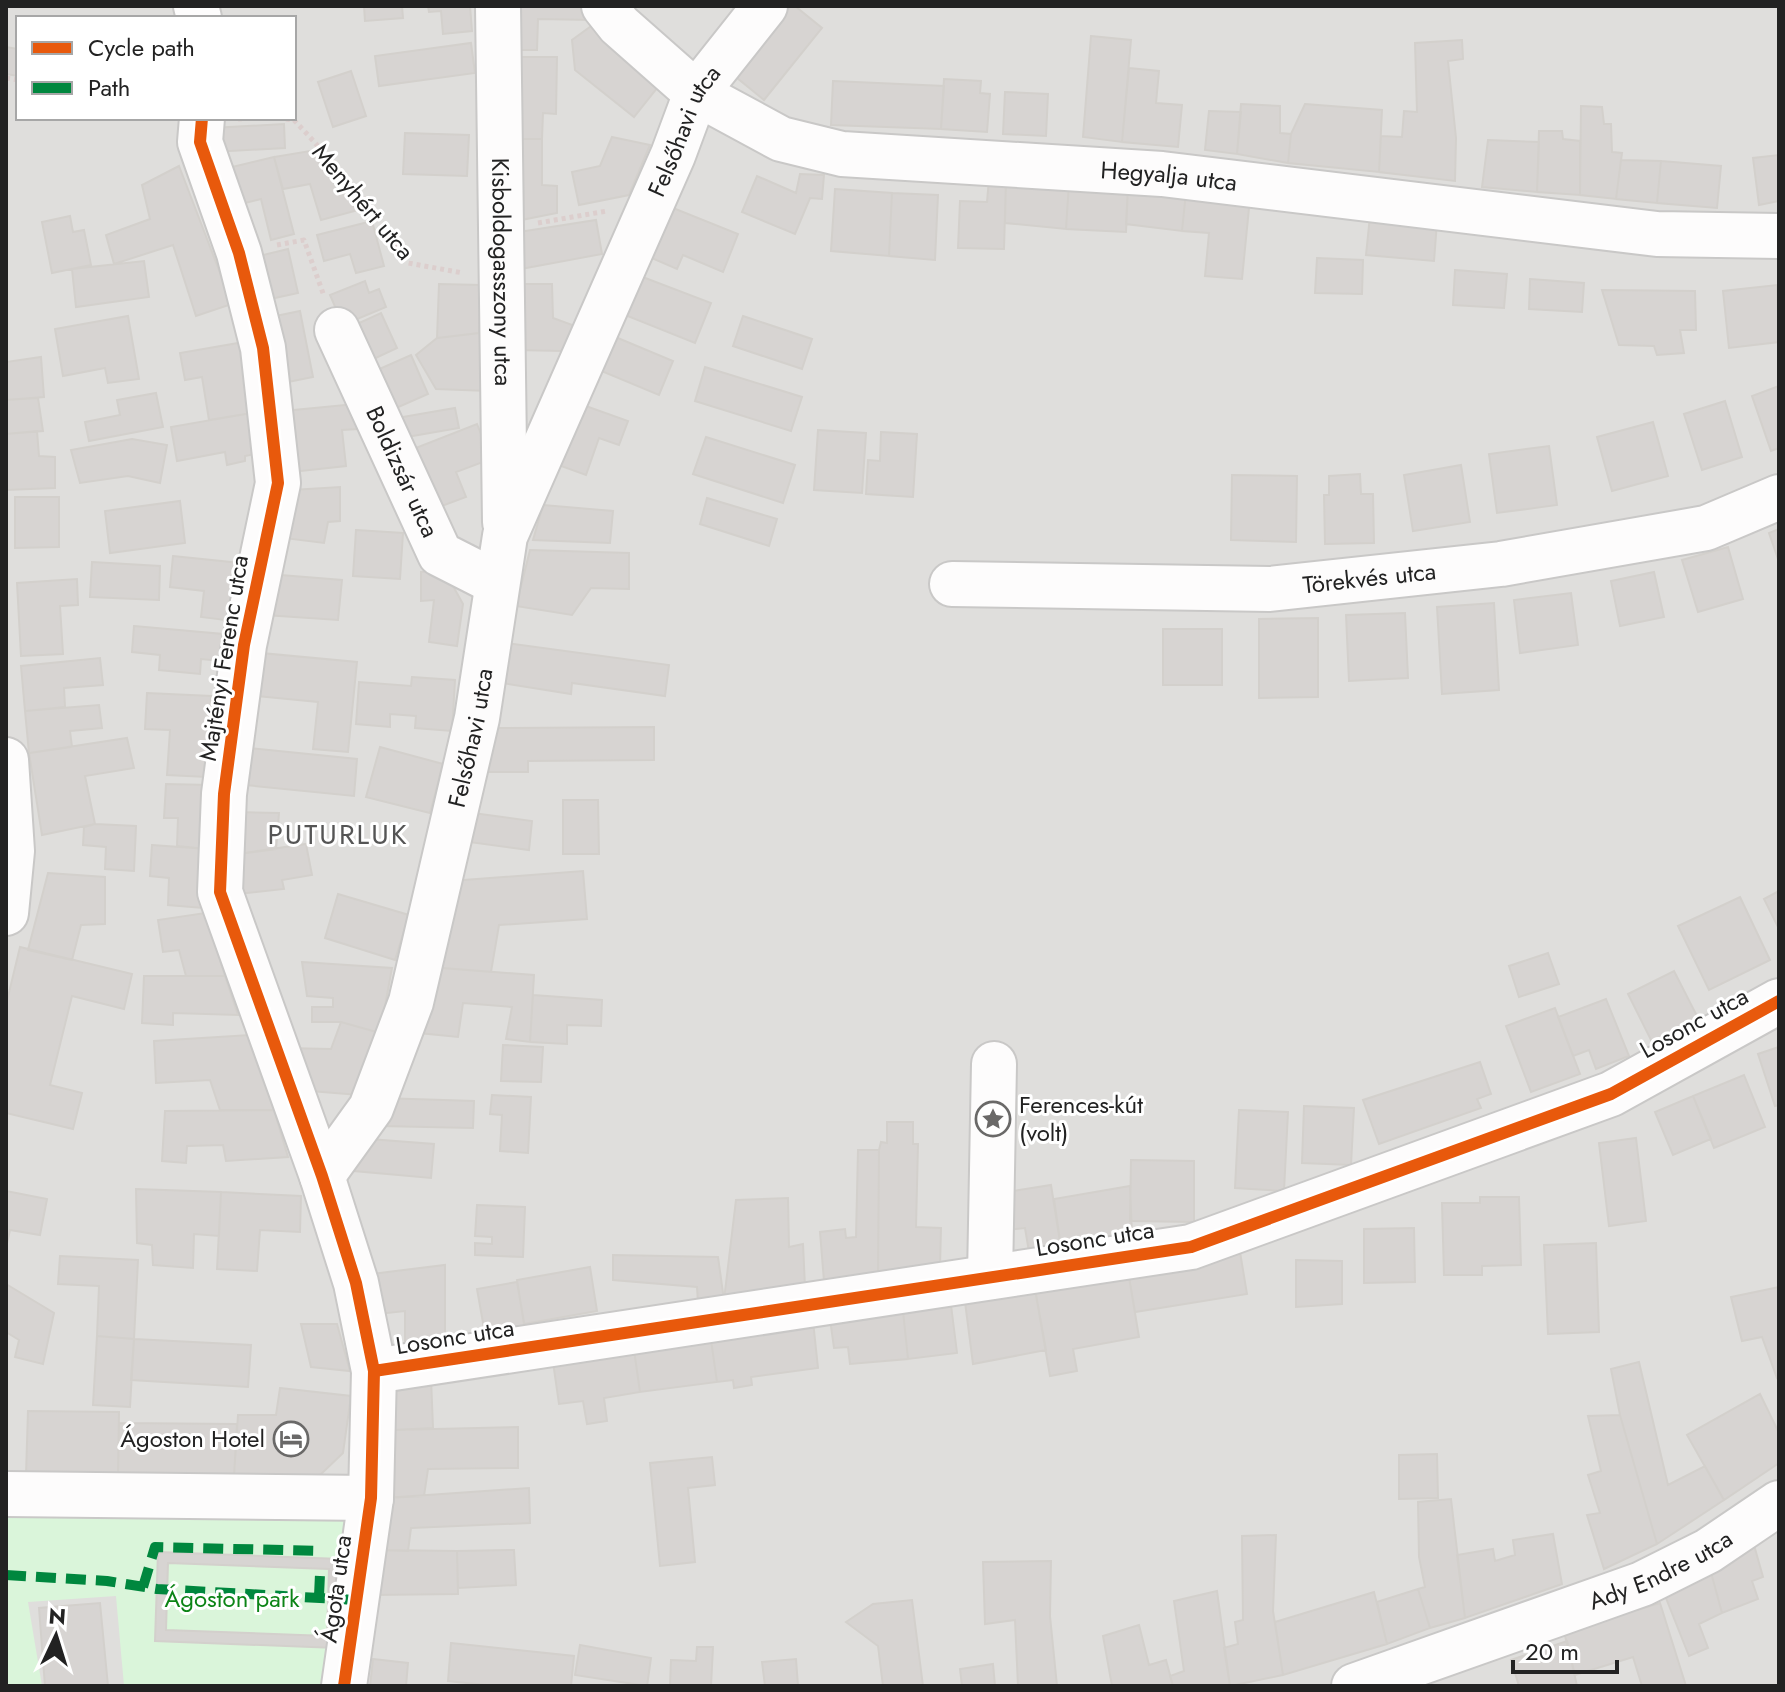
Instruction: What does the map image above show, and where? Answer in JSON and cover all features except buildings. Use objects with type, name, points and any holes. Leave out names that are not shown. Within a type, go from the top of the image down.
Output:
[{"type":"street","name":"Kisboldogasszony utca","points":[[498,6],[505,536]]},
{"type":"street","name":"Hegyalja utca","points":[[604,6],[619,25],[696,93],[781,139],[842,154],[1162,174],[1657,234],[1779,236]]},
{"type":"street","name":"Felsőhavi utca","points":[[322,1176],[371,1108],[411,1002],[477,718],[505,536],[673,155],[696,93],[765,6]]},
{"type":"street","name":"Majtényi Ferenc utca","points":[[190,126],[239,253],[263,348],[278,483],[242,660],[224,794],[220,892],[322,1176]]},
{"type":"street","name":"Boldizsár utca","points":[[337,330],[440,554],[497,583]]},
{"type":"street","name":"Törekvés utca","points":[[952,584],[1270,589],[1501,564],[1706,528],[1779,497]]},
{"type":"street","points":[[6,760],[12,851],[6,913]]},
{"type":"street","name":"Losonc utca","points":[[374,1371],[1191,1247],[1611,1094],[1779,1001]]},
{"type":"street","points":[[990,1277],[994,1064]]},
{"type":"street","points":[[322,1176],[356,1283],[374,1371],[371,1498]]},
{"type":"street","name":"Ágota utca","points":[[6,1494],[371,1498],[344,1686]]},
{"type":"street","name":"Ady Endre utca","points":[[1354,1686],[1642,1584],[1708,1551],[1779,1503]]},
{"type":"path","points":[[501,229],[651,204]]},
{"type":"path","points":[[304,240],[337,330]]},
{"type":"shaded area","points":[[6,6],[1779,6],[1779,1686],[6,1686]]},
{"type":"green space","name":"Ágoston park","points":[[6,1513],[360,1513],[337,1686],[124,1686],[116,1596],[28,1602],[42,1686],[6,1686]]},
{"type":"marked path","points":[[143,1587],[155,1547],[321,1551]]},
{"type":"marked path","points":[[319,1596],[320,1574]]},
{"type":"marked path","points":[[6,1575],[107,1581],[157,1589],[356,1600]]},
{"type":"cycle path","points":[[202,120],[200,142],[239,253],[263,348],[278,483],[244,645],[224,794],[220,892],[322,1176],[356,1283],[374,1371],[371,1498],[344,1686]]},
{"type":"cycle path","points":[[374,1371],[1191,1247],[1611,1094],[1779,1001]]},
{"type":"place","name":"Ferences-kút (volt)","points":[[993,1119]]},
{"type":"place","name":"Ágoston Hotel","points":[[291,1439]]},
{"type":"district","name":"PUTURLUK","points":[[338,834]]}]
